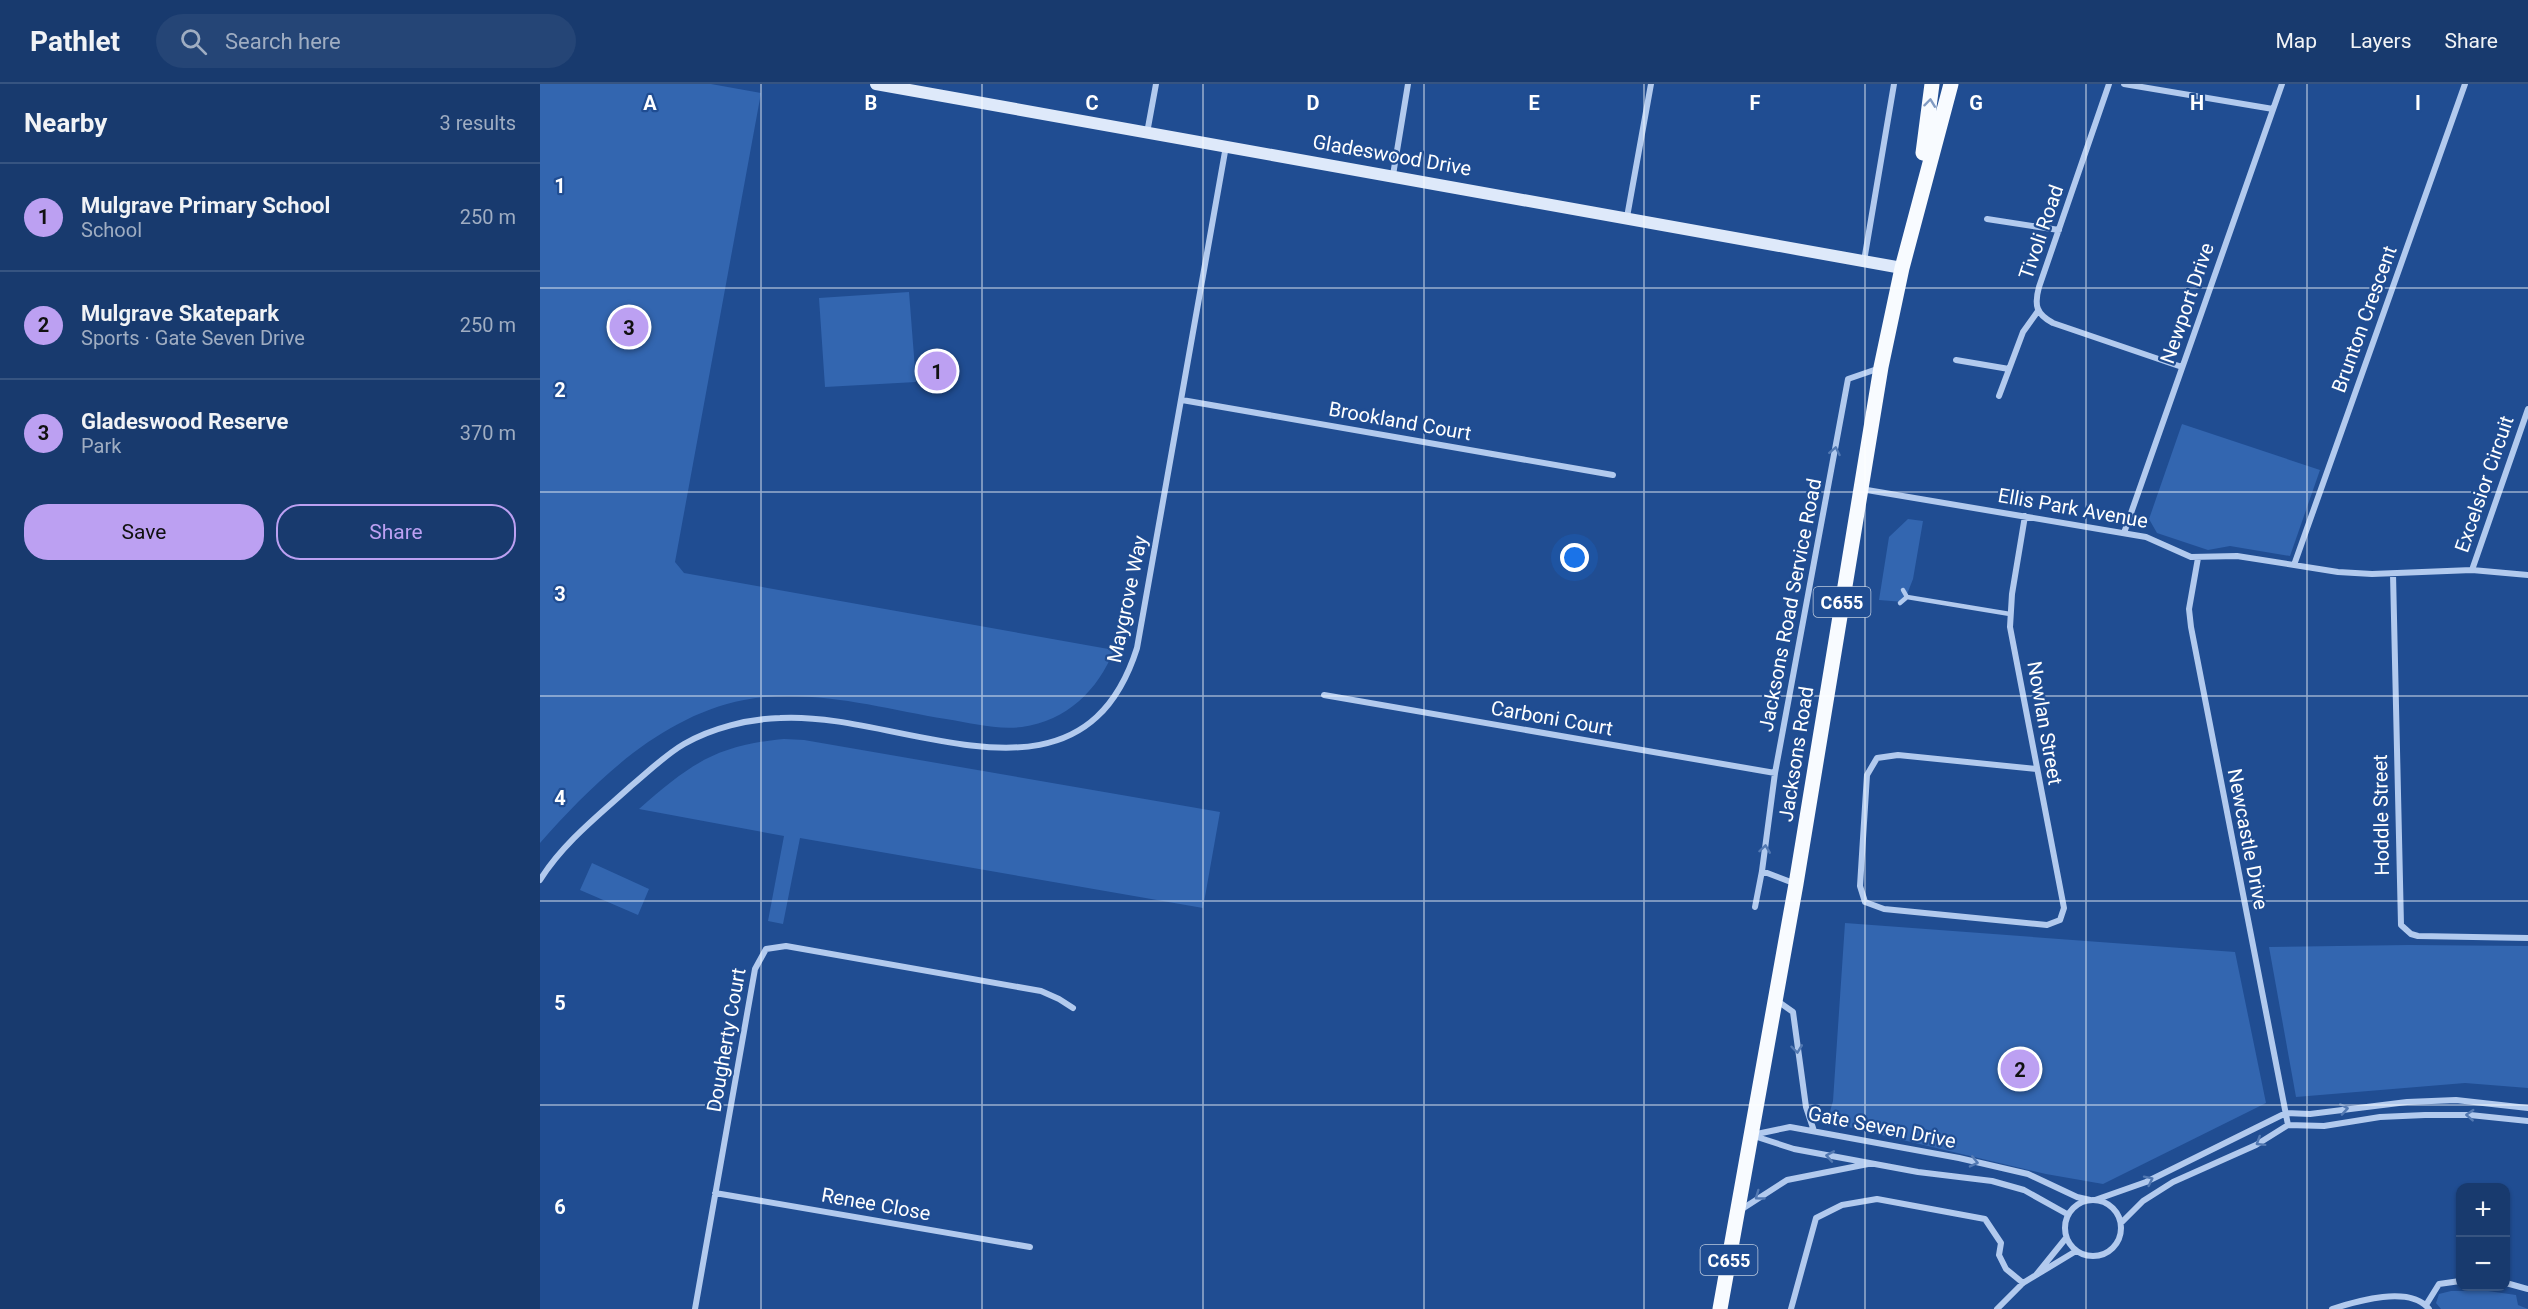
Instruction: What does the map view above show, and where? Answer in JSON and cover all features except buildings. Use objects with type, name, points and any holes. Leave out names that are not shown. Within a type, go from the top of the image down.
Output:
[{"type":"main road","name":"Jacksons Road","points":[[1917,207],[1932,84]]},
{"type":"main road","name":"Jacksons Road","points":[[1720,1309],[1796,884],[1881,367],[1917,207],[1951,84]]},
{"type":"street","name":"Gladeswood Drive","points":[[876,84],[899,86],[1147,133],[1393,175],[1902,268]]},
{"type":"street","points":[[1147,133],[1156,84]]},
{"type":"street","points":[[1393,175],[1408,84]]},
{"type":"street","points":[[1627,217],[1652,84]]},
{"type":"street","points":[[1864,261],[1894,84]]},
{"type":"street","name":"Tivoli Road","points":[[2109,84],[2036,300],[2038,311],[2041,316],[2053,323],[2182,367]]},
{"type":"street","points":[[2124,84],[2273,109]]},
{"type":"street","name":"Newport Drive","points":[[2124,533],[2282,84]]},
{"type":"street","name":"Brunton Crescent","points":[[2294,565],[2465,84]]},
{"type":"street","name":"Maygrove Way","points":[[540,880],[581,832],[660,762],[694,739],[746,722],[781,718],[823,720],[1005,749],[1042,746],[1085,725],[1110,702],[1128,674],[1135,655],[1226,146]]},
{"type":"street","points":[[1988,219],[2059,230]]},
{"type":"street","points":[[1999,396],[2023,332],[2038,311]]},
{"type":"street","points":[[1956,360],[2009,369]]},
{"type":"street","name":"Jacksons Road Service Road","points":[[1755,907],[1775,773],[1848,380],[1881,367]]},
{"type":"street","name":"Brookland Court","points":[[1182,400],[1613,475]]},
{"type":"street","name":"Excelsior Circuit","points":[[2472,570],[2528,409]]},
{"type":"street","name":"Ellis Park Avenue","points":[[1860,489],[2124,533],[2157,540],[2191,557],[2198,558],[2237,556],[2338,572],[2392,574],[2472,570],[2528,575]]},
{"type":"street","name":"Nowlan Street","points":[[2025,516],[2010,614],[2036,769],[2064,908],[2060,921],[2047,925],[1884,909],[1865,902],[1860,886],[1867,775],[1877,758],[1898,755],[2036,769]]},
{"type":"street","name":"Newcastle Drive","points":[[2198,558],[2189,609],[2191,627],[2268,1034],[2288,1125]]},
{"type":"street","name":"Hoddle Street","points":[[2392,574],[2401,925],[2411,934],[2418,936],[2528,938]]},
{"type":"street","name":"Carboni Court","points":[[1324,695],[1775,773]]},
{"type":"street","points":[[1762,871],[1796,884]]},
{"type":"street","name":"Dougherty Court","points":[[695,1309],[754,969],[766,949],[786,946],[1041,991],[1073,1008]]},
{"type":"street","points":[[1776,999],[1793,1012],[1806,1107],[1814,1131]]},
{"type":"street","points":[[2528,1108],[2446,1101],[2407,1102],[2310,1114],[2286,1113],[2146,1182],[2081,1202],[2067,1214],[2064,1230],[2066,1238],[2076,1251],[2092,1257],[2108,1253],[2117,1243],[2121,1223],[2144,1201],[2173,1182],[2256,1145],[2288,1125],[2324,1126],[2380,1118],[2425,1115],[2470,1115],[2528,1121]]},
{"type":"street","name":"Gate Seven Drive","points":[[1752,1135],[1790,1127],[1814,1131],[2028,1174],[2077,1197],[2092,1200]]},
{"type":"street","name":"Gate Seven Drive","points":[[1752,1135],[1786,1148],[1960,1179],[1992,1181],[2024,1190],[2067,1214]]},
{"type":"street","name":"Gate Seven Drive","points":[[1738,1211],[1787,1180],[1875,1164]]},
{"type":"street","name":"Renee Close","points":[[715,1193],[1030,1247]]},
{"type":"street","points":[[1791,1309],[1816,1218],[1842,1205],[1877,1199],[1985,1219],[2001,1243],[1999,1255],[2006,1269],[2024,1283]]},
{"type":"street","points":[[2092,1200],[2112,1207],[2121,1223]]},
{"type":"street","points":[[2034,1277],[2066,1238]]},
{"type":"street","points":[[1997,1309],[2024,1283],[2076,1251]]},
{"type":"street","points":[[2332,1309],[2400,1294],[2427,1307],[2439,1284],[2456,1282]]},
{"type":"street","points":[[2510,1284],[2528,1289]]},
{"type":"lane","points":[[1903,590],[1908,597],[2010,614]]},
{"type":"lane","points":[[1900,603],[1908,597]]},
{"type":"shaded area","points":[[540,84],[711,84],[761,93],[675,562],[684,573],[1114,650],[1099,678],[1079,701],[1067,711],[1038,724],[1003,728],[820,697],[794,696],[744,700],[714,708],[657,736],[606,775],[540,843]]},
{"type":"shaded area","points":[[909,292],[916,382],[825,387],[819,298]]},
{"type":"shaded area","points":[[2182,424],[2320,470],[2290,556],[2230,546],[2208,550],[2157,533],[2149,519]]},
{"type":"shaded area","points":[[1908,519],[1923,521],[1913,579],[1904,602],[1879,600],[1889,537]]},
{"type":"shaded area","points":[[784,739],[804,740],[1220,812],[1203,908],[800,838],[783,924],[768,921],[784,836],[639,809],[673,780],[721,752],[740,746]]},
{"type":"shaded area","points":[[592,863],[649,889],[638,915],[580,890]]},
{"type":"shaded area","points":[[1845,923],[2235,952],[2266,1103],[2103,1184],[2046,1174],[1827,1122],[1833,1101]]},
{"type":"shaded area","points":[[2528,946],[2528,1088],[2465,1083],[2296,1097],[2269,947]]},
{"type":"shaded area","points":[[2451,1291],[2488,1291],[2516,1295],[2518,1305],[2528,1309],[2441,1309],[2436,1303],[2439,1294]]},
{"type":"place","name":"Gladeswood Reserve","points":[[629,327]]},
{"type":"place","name":"Mulgrave Primary School","points":[[937,371]]},
{"type":"place","name":"Mulgrave Skatepark","points":[[2020,1069]]}]
